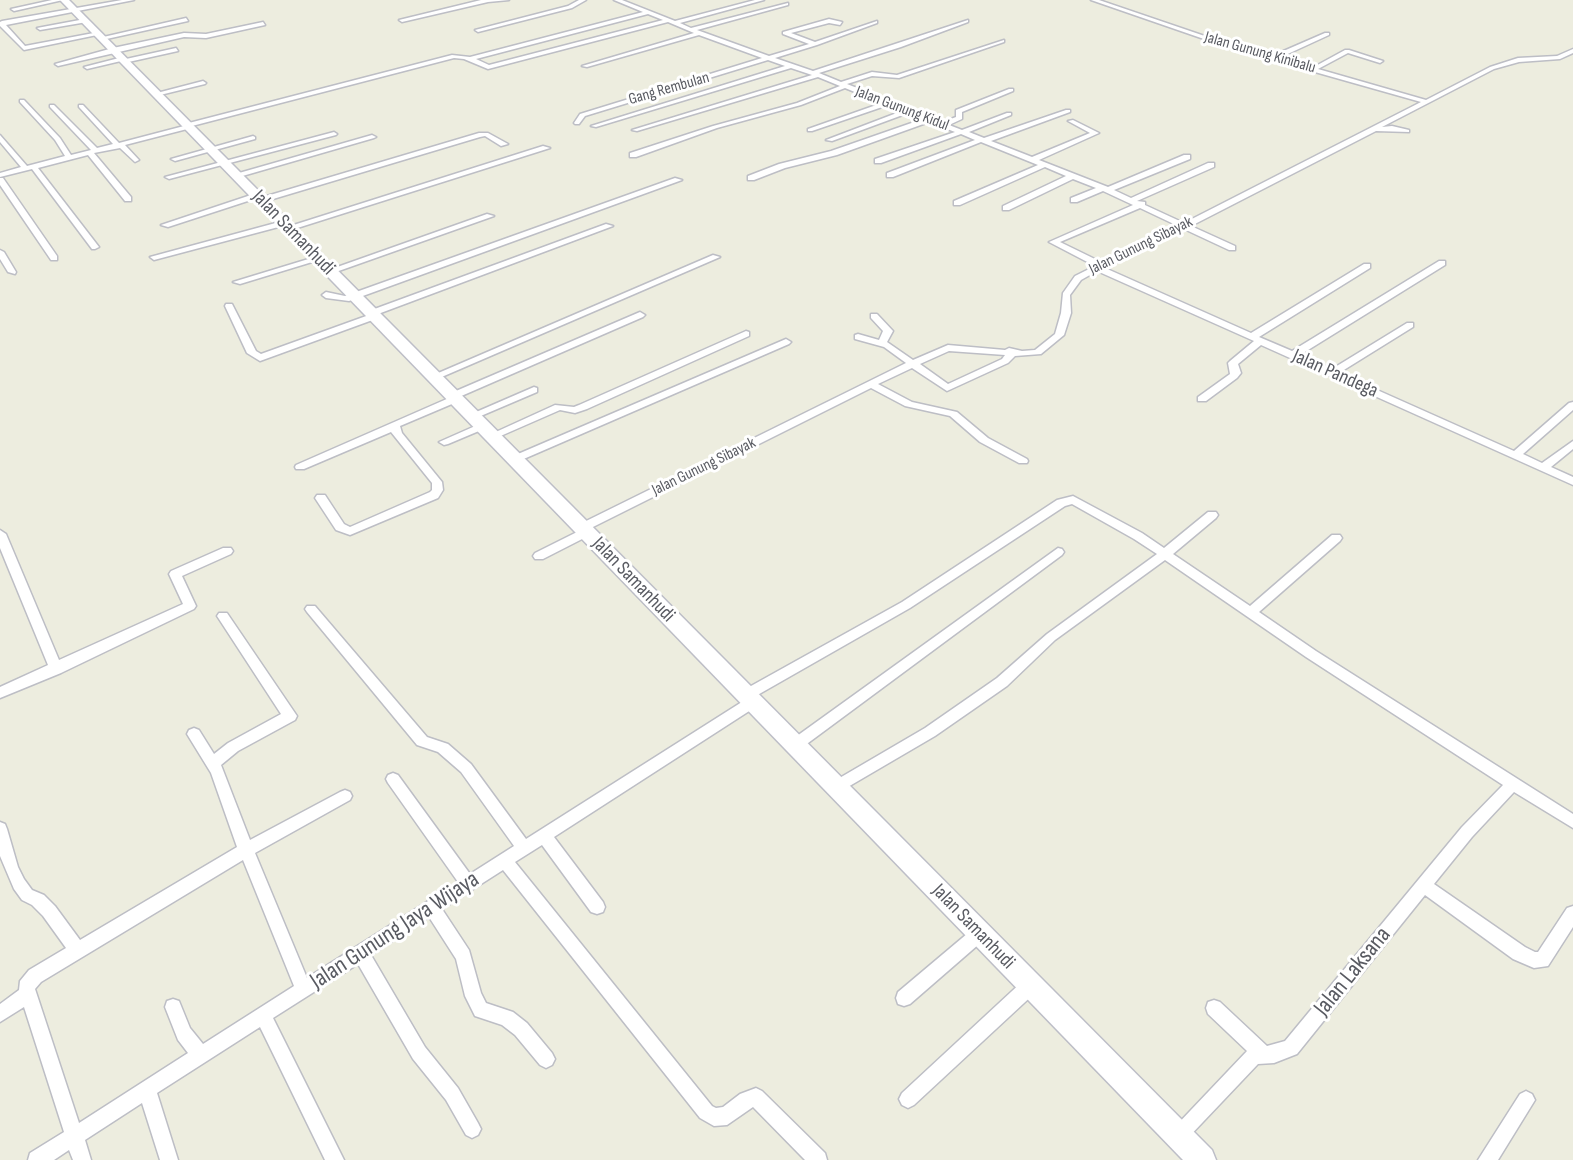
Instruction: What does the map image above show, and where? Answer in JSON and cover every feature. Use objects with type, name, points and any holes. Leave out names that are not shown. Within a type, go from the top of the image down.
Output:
[{"type":"street","points":[[87,67],[92,29],[102,0]]},
{"type":"street","points":[[58,64],[92,29],[131,0]]},
{"type":"street","points":[[402,20],[488,0],[506,0]]},
{"type":"street","points":[[478,30],[570,7],[583,0]]},
{"type":"street","points":[[620,1],[633,0]]},
{"type":"street","points":[[0,175],[454,56],[470,59],[483,66],[492,66],[761,0]]},
{"type":"street","name":"Jalan Gunung Kinibalu","points":[[1094,0],[1274,58],[1427,102]]},
{"type":"street","name":"Jalan Gunung Kidul","points":[[620,1],[690,30],[815,74],[1133,200],[1233,248]]},
{"type":"street","points":[[690,30],[786,4]]},
{"type":"street","points":[[14,9],[176,50]]},
{"type":"street","points":[[470,59],[647,13]]},
{"type":"street","points":[[1,24],[22,48],[92,29],[186,20]]},
{"type":"street","points":[[815,44],[785,33],[829,21],[840,23]]},
{"type":"street","points":[[635,130],[815,74],[966,21]]},
{"type":"street","name":"Gang Rembulan","points":[[577,123],[582,115],[769,59],[875,22]]},
{"type":"street","points":[[1,24],[204,36],[263,24]]},
{"type":"street","points":[[42,25],[92,29]]},
{"type":"street","name":"Jalan Samanhudi","points":[[92,29],[1202,1160]]},
{"type":"street","points":[[585,66],[700,33]]},
{"type":"street","points":[[1274,58],[1327,34]]},
{"type":"street","points":[[633,155],[715,127],[799,104],[872,74],[897,77],[1002,41]]},
{"type":"street","points":[[1315,68],[1347,51],[1380,61]]},
{"type":"street","name":"Jalan Gunung Sibayak","points":[[539,556],[584,530],[910,363],[948,348],[1031,353],[1049,345],[1059,335],[1069,289],[1078,278],[1500,65],[1558,58],[1573,51]]},
{"type":"street","points":[[594,126],[790,66]]},
{"type":"street","points":[[156,94],[203,83]]},
{"type":"street","points":[[942,124],[960,118],[958,111],[1011,90]]},
{"type":"street","points":[[22,101],[58,139],[69,158]]},
{"type":"street","points":[[810,130],[888,103]]},
{"type":"street","points":[[52,106],[93,152],[128,199]]},
{"type":"street","points":[[81,106],[135,160]]},
{"type":"street","points":[[830,140],[908,111]]},
{"type":"street","points":[[890,176],[1068,111]]},
{"type":"street","points":[[878,161],[1010,114]]},
{"type":"street","points":[[751,178],[782,166],[834,153],[930,119]]},
{"type":"street","points":[[1032,160],[1096,133],[1071,121]]},
{"type":"street","points":[[1372,129],[1392,128],[1407,131]]},
{"type":"street","points":[[230,169],[334,134]]},
{"type":"street","points":[[165,225],[479,135],[486,134],[504,144]]},
{"type":"street","points":[[0,136],[30,168],[95,247]]},
{"type":"street","points":[[169,177],[230,169],[372,137]]},
{"type":"street","points":[[175,159],[253,138]]},
{"type":"street","points":[[972,149],[984,141]]},
{"type":"street","points":[[154,257],[285,226],[546,148]]},
{"type":"street","points":[[1074,200],[1187,157]]},
{"type":"street","points":[[957,202],[1044,165]]},
{"type":"street","points":[[1133,200],[1211,165]]},
{"type":"street","points":[[1006,208],[1072,176]]},
{"type":"street","points":[[0,180],[54,258]]},
{"type":"street","points":[[326,295],[342,300],[678,180]]},
{"type":"street","name":"Jalan Pandega","points":[[1142,204],[1053,243],[1293,356],[1573,481]]},
{"type":"street","points":[[237,282],[324,265],[490,216]]},
{"type":"street","points":[[229,306],[252,353],[260,358],[609,226]]},
{"type":"street","points":[[0,252],[12,272]]},
{"type":"street","points":[[434,377],[716,257]]},
{"type":"street","points":[[1293,356],[1442,263]]},
{"type":"street","points":[[1202,399],[1234,376],[1236,373],[1233,363],[1256,339],[1367,266]]},
{"type":"street","points":[[300,466],[394,427],[454,397],[640,315]]},
{"type":"street","points":[[874,316],[888,331],[882,343]]},
{"type":"street","points":[[1332,373],[1410,325]]},
{"type":"street","points":[[444,442],[482,426],[559,407],[575,410],[746,334]]},
{"type":"street","points":[[858,337],[882,343],[949,388],[1005,361],[1010,356],[1009,351]]},
{"type":"street","points":[[515,459],[786,342]]},
{"type":"street","points":[[870,384],[909,404],[953,414],[984,440],[1023,461]]},
{"type":"street","points":[[482,426],[534,390]]},
{"type":"street","points":[[1516,455],[1573,405]]},
{"type":"street","points":[[321,498],[340,526],[350,531],[426,498],[438,490],[437,482],[394,427]]},
{"type":"street","points":[[1543,468],[1573,444]]},
{"type":"street","name":"Jalan Gunung Jaya Wijaya","points":[[37,1160],[544,836],[749,699],[906,605],[1068,499],[1080,502],[1124,527],[1164,555]]},
{"type":"street","points":[[836,787],[930,732],[1002,682],[1051,637],[1164,555],[1212,515]]},
{"type":"street","points":[[0,534],[56,669]]},
{"type":"street","points":[[1250,613],[1336,538]]},
{"type":"street","points":[[0,693],[190,606],[175,574],[227,551]]},
{"type":"street","points":[[795,745],[1058,552]]},
{"type":"street","points":[[1164,555],[1573,822]]},
{"type":"street","points":[[311,609],[422,741],[443,748],[466,768],[524,848]]},
{"type":"street","points":[[213,763],[233,747],[290,716],[223,616]]},
{"type":"street","points":[[194,734],[213,763],[304,990]]},
{"type":"street","points":[[393,779],[468,884]]},
{"type":"street","name":"Jalan Laksana","points":[[1178,1136],[1248,1060],[1291,1048],[1467,832],[1513,784]]},
{"type":"street","points":[[82,1160],[26,987],[35,976],[77,950],[246,850],[345,796]]},
{"type":"street","points":[[0,829],[12,868],[27,895],[38,900],[49,911],[77,950]]},
{"type":"street","points":[[544,836],[597,907]]},
{"type":"street","points":[[505,861],[706,1112],[714,1117],[727,1116],[746,1100],[756,1097],[818,1160]]},
{"type":"street","points":[[1424,885],[1519,953],[1534,960],[1542,960],[1573,913]]},
{"type":"street","points":[[432,908],[463,956],[473,996],[481,1010],[514,1024],[546,1059]]},
{"type":"street","points":[[904,998],[942,963],[980,933]]},
{"type":"street","points":[[361,954],[419,1053],[452,1094],[472,1129]]},
{"type":"street","points":[[908,1099],[1031,985]]},
{"type":"street","points":[[0,1014],[27,994]]},
{"type":"street","points":[[173,1007],[184,1034],[200,1055]]},
{"type":"street","points":[[1214,1008],[1263,1054]]},
{"type":"street","points":[[263,1016],[335,1160]]},
{"type":"street","points":[[147,1089],[170,1160]]},
{"type":"street","points":[[1487,1160],[1526,1100]]}]
